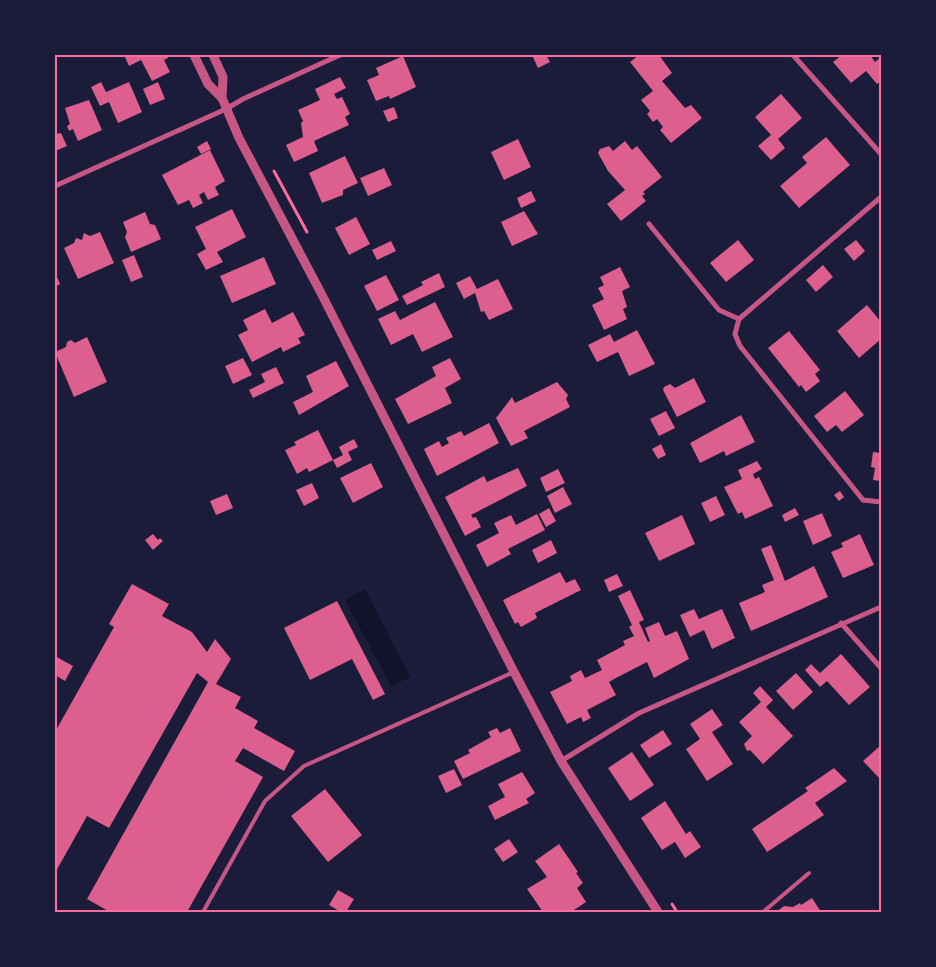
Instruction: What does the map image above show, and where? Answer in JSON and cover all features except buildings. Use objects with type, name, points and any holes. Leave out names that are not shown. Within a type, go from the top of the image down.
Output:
[{"type":"street","points":[[194,55],[208,84],[222,98]]},
{"type":"street","points":[[212,55],[223,77],[222,98],[226,109],[514,672],[561,761],[658,912]]},
{"type":"street","points":[[55,186],[340,55]]},
{"type":"street","points":[[794,55],[881,154]]},
{"type":"street","points":[[881,197],[739,320],[735,334],[740,346],[863,500],[881,502]]},
{"type":"street","points":[[649,224],[719,310],[739,320]]},
{"type":"street","points":[[561,761],[639,713],[881,607]]},
{"type":"street","points":[[841,623],[881,668]]},
{"type":"lane","points":[[203,912],[265,801],[304,766],[514,672]]},
{"type":"lane","points":[[763,912],[809,873]]},
{"type":"path","points":[[267,165],[278,175],[308,235]]},
{"type":"path","points":[[671,904],[677,912]]},
{"type":"shaded area","points":[[365,589],[410,677],[391,686],[345,600]]}]
